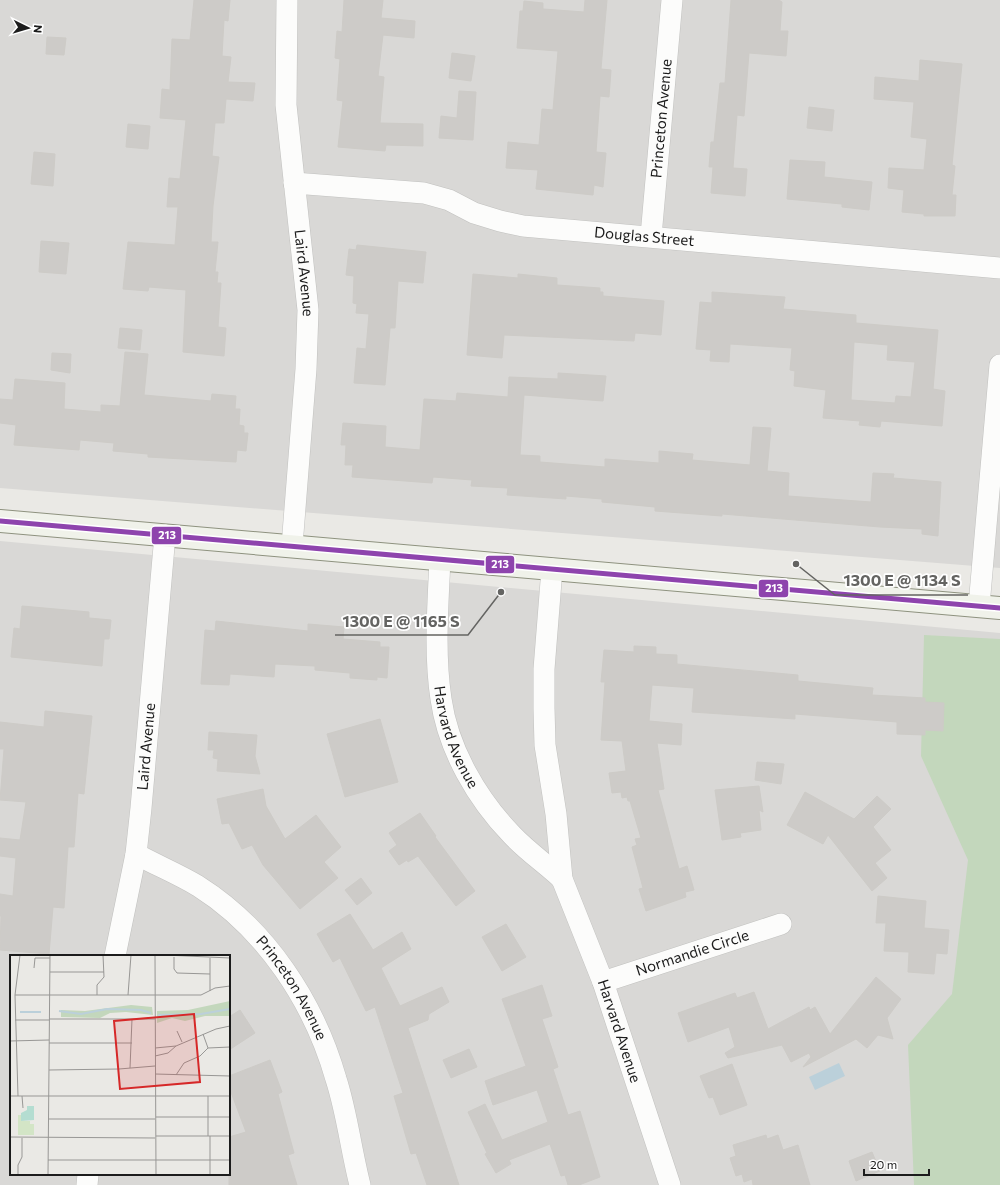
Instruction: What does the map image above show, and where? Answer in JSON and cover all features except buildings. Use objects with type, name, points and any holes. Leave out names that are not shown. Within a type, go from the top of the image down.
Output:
[{"type":"main road","points":[[0,521],[990,607]]},
{"type":"street","name":"Laird Avenue","points":[[287,0],[286,105],[306,287],[308,340],[292,546]]},
{"type":"street","name":"Princeton Avenue","points":[[652,236],[672,0]]},
{"type":"street","name":"Douglas Street","points":[[294,183],[413,191],[443,198],[474,213],[512,224],[1000,268]]},
{"type":"street","points":[[990,607],[1000,365]]},
{"type":"street","name":"Laird Avenue","points":[[115,955],[136,854],[146,763],[165,535]]},
{"type":"street","name":"Harvard Avenue","points":[[440,559],[438,671],[441,700],[460,761],[482,798],[512,835],[562,879]]},
{"type":"street","name":"Harvard Avenue","points":[[552,569],[544,669],[544,716],[545,746],[556,814],[562,879],[603,982],[670,1185]]},
{"type":"street","name":"Princeton Avenue","points":[[136,854],[197,886],[224,905],[273,954],[293,982],[310,1013],[325,1046],[337,1079],[360,1185]]},
{"type":"street","name":"Normandie Circle","points":[[603,982],[781,924]]},
{"type":"shaded area","points":[[0,0],[1000,0],[1000,568],[0,488]]},
{"type":"shaded area","points":[[0,541],[1000,633],[1000,1185],[0,1185]]},
{"type":"green space","points":[[924,635],[1000,639],[1000,1185],[914,1185],[908,1045],[952,994],[968,860],[921,756]]},
{"type":"water","points":[[839,1063],[845,1076],[815,1090],[809,1077]]},
{"type":"transit line","name":"213","points":[[0,521],[1000,608]]},
{"type":"place","name":"1300 E @ 1134 S","points":[[796,564]]},
{"type":"place","name":"1300 E @ 1165 S","points":[[501,592]]}]
